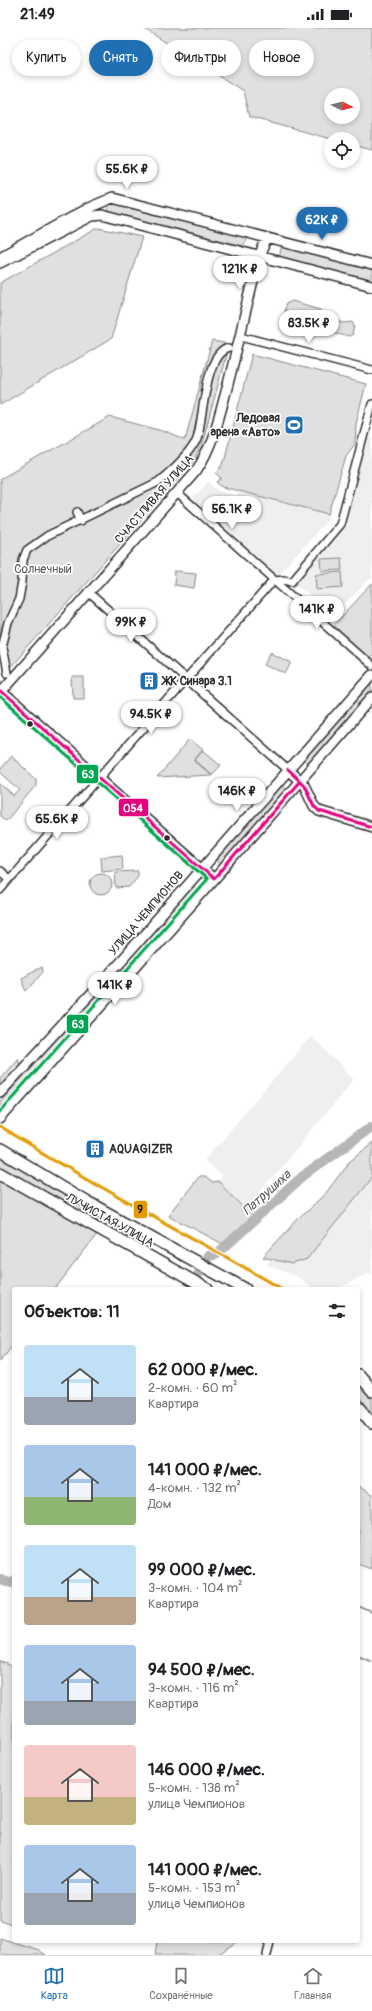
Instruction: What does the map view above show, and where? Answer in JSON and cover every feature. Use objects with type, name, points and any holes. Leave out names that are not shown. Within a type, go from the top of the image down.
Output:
[{"type":"main road","name":"ЛУЧИСТАЯ УЛИЦА","points":[[0,1150],[87,1202],[242,1287]]},
{"type":"main road","name":"ЛУЧИСТАЯ УЛИЦА","points":[[0,1173],[203,1287]]},
{"type":"main road","points":[[360,1376],[372,1391]]},
{"type":"main road","points":[[360,1408],[372,1423]]},
{"type":"street","points":[[0,257],[108,199],[116,198],[372,265]]},
{"type":"street","points":[[108,199],[104,205],[104,209],[108,217]]},
{"type":"street","points":[[0,264],[92,216],[102,215],[372,286]]},
{"type":"street","name":"СЧАСТЛИВАЯ УЛИЦА","points":[[0,691],[177,493],[196,471],[209,452],[267,238]]},
{"type":"street","points":[[242,332],[372,370]]},
{"type":"street","points":[[7,673],[2,648],[8,623],[19,599],[22,582],[22,560],[27,550],[47,536],[81,521],[158,482],[171,472],[197,438],[204,394],[209,377],[218,356],[225,348],[229,348]]},
{"type":"street","points":[[0,890],[274,580],[284,579],[292,582],[340,524],[372,404]]},
{"type":"street","points":[[177,493],[372,666]]},
{"type":"street","points":[[77,512],[81,521]]},
{"type":"street","points":[[88,592],[300,781],[319,811],[372,827]]},
{"type":"street","name":"УЛИЦА ЧЕМПИОНОВ","points":[[0,1093],[113,970],[372,675]]},
{"type":"street","points":[[0,691],[214,879]]},
{"type":"street","points":[[0,1119],[214,879],[372,698]]},
{"type":"street","points":[[0,871],[9,879]]},
{"type":"street","points":[[267,1955],[270,1943]]},
{"type":"shaded area","points":[[368,437],[372,438],[372,579],[369,579],[334,616],[295,582],[345,526],[361,450],[365,448]]},
{"type":"shaded area","points":[[208,482],[219,491],[237,496],[238,491],[329,514],[328,520],[276,577],[189,502]]},
{"type":"shaded area","points":[[311,1036],[354,1079],[246,1209],[218,1182],[222,1175],[204,1161]]},
{"type":"shaded area","points":[[372,1155],[372,1274],[368,1273],[341,1287],[311,1287],[298,1277],[266,1265]]},
{"type":"green space","points":[[143,28],[372,28],[372,150],[360,147],[360,132],[324,132],[324,137],[249,117],[243,91],[219,76],[241,76],[241,40],[162,40]]},
{"type":"green space","points":[[110,202],[247,235],[243,249],[109,212],[107,205]]},
{"type":"green space","points":[[98,228],[142,237],[111,339],[0,405],[0,283]]},
{"type":"green space","points":[[282,245],[372,269],[372,283],[279,258]]},
{"type":"green space","points":[[292,301],[321,309],[326,318],[344,323],[353,322],[355,326],[353,335],[349,337],[286,319],[283,315],[286,304]]},
{"type":"green space","name":"Солнечный","points":[[212,341],[229,344],[202,444],[194,461],[6,672],[0,660],[0,479],[110,417],[163,431],[185,440]]},
{"type":"green space","name":"Ледовая арена «Авто»","points":[[252,354],[366,384],[356,423],[355,444],[346,456],[329,514],[223,487],[217,482],[222,478],[216,473],[223,465]]},
{"type":"green space","points":[[341,558],[342,570],[322,571],[321,559]]},
{"type":"green space","points":[[175,571],[196,573],[194,588],[174,585]]},
{"type":"green space","points":[[342,572],[343,587],[317,589],[316,574]]},
{"type":"green space","points":[[372,584],[372,655],[368,659],[331,628]]},
{"type":"green space","points":[[271,652],[292,662],[286,674],[265,664]]},
{"type":"green space","points":[[72,677],[84,677],[84,698],[73,698]]},
{"type":"green space","points":[[372,681],[372,694],[310,766],[304,760]]},
{"type":"green space","points":[[190,739],[203,750],[194,760],[211,775],[157,778]]},
{"type":"green space","points":[[203,750],[221,765],[212,775],[195,760]]},
{"type":"green space","points":[[11,756],[36,779],[36,785],[6,821],[0,816],[0,783],[14,796],[20,790],[0,772],[0,769]]},
{"type":"green space","points":[[281,785],[288,791],[222,865],[215,859]]},
{"type":"green space","points":[[122,855],[123,869],[102,871],[101,857]]},
{"type":"green space","points":[[138,871],[138,876],[129,887],[116,888],[115,872]]},
{"type":"green space","points":[[101,873],[109,876],[112,884],[109,892],[101,895],[93,892],[90,884],[93,876]]},
{"type":"green space","points":[[192,885],[199,891],[132,967],[126,962]]},
{"type":"green space","points":[[123,965],[129,971],[0,1113],[0,1102]]},
{"type":"green space","points":[[42,967],[43,972],[26,991],[21,978]]},
{"type":"green space","points":[[18,1057],[20,1065],[0,1087],[0,1078]]},
{"type":"green space","points":[[372,1143],[372,1177],[307,1259],[292,1264],[263,1257],[297,1220],[326,1193],[349,1162]]},
{"type":"green space","points":[[0,1157],[136,1234],[137,1239],[79,1211],[0,1168]]},
{"type":"green space","points":[[198,1177],[204,1177],[212,1183],[218,1182],[254,1217],[223,1244],[168,1215]]},
{"type":"green space","points":[[0,1178],[97,1234],[57,1287],[12,1287],[12,1346],[0,1361]]},
{"type":"green space","points":[[360,1386],[372,1400],[372,1418],[360,1403]]},
{"type":"green space","points":[[360,1487],[372,1495],[372,1569],[360,1565]]},
{"type":"green space","points":[[0,1661],[12,1666],[12,1924],[0,1920]]},
{"type":"green space","points":[[0,1938],[12,1942],[12,1943],[39,1950],[46,1955],[0,1955]]},
{"type":"green space","points":[[157,1943],[236,1943],[217,1955],[155,1955]]},
{"type":"waterway","name":"Патрушиха","points":[[195,1287],[198,1275],[208,1256],[217,1254],[303,1176],[372,1126]]},
{"type":"waterway","name":"Патрушиха","points":[[0,1579],[11,1583],[12,1582]]},
{"type":"waterway","points":[[360,1608],[372,1613]]},
{"type":"waterway","points":[[360,1656],[372,1661]]},
{"type":"transit line","name":"054","points":[[0,690],[214,879],[300,781]]},
{"type":"transit line","name":"63","points":[[0,697],[207,879],[0,1111]]},
{"type":"transit line","name":"054","points":[[288,770],[304,785],[314,806],[319,811],[372,827]]},
{"type":"transit line","name":"9","points":[[0,1127],[70,1169],[278,1287]]},
{"type":"place","name":"Ледовая арена «Авто»","points":[[294,425]]},
{"type":"place","name":"ЖК Синара 3.1","points":[[149,681]]},
{"type":"place","name":"AQUAGIZER","points":[[95,1149]]}]
